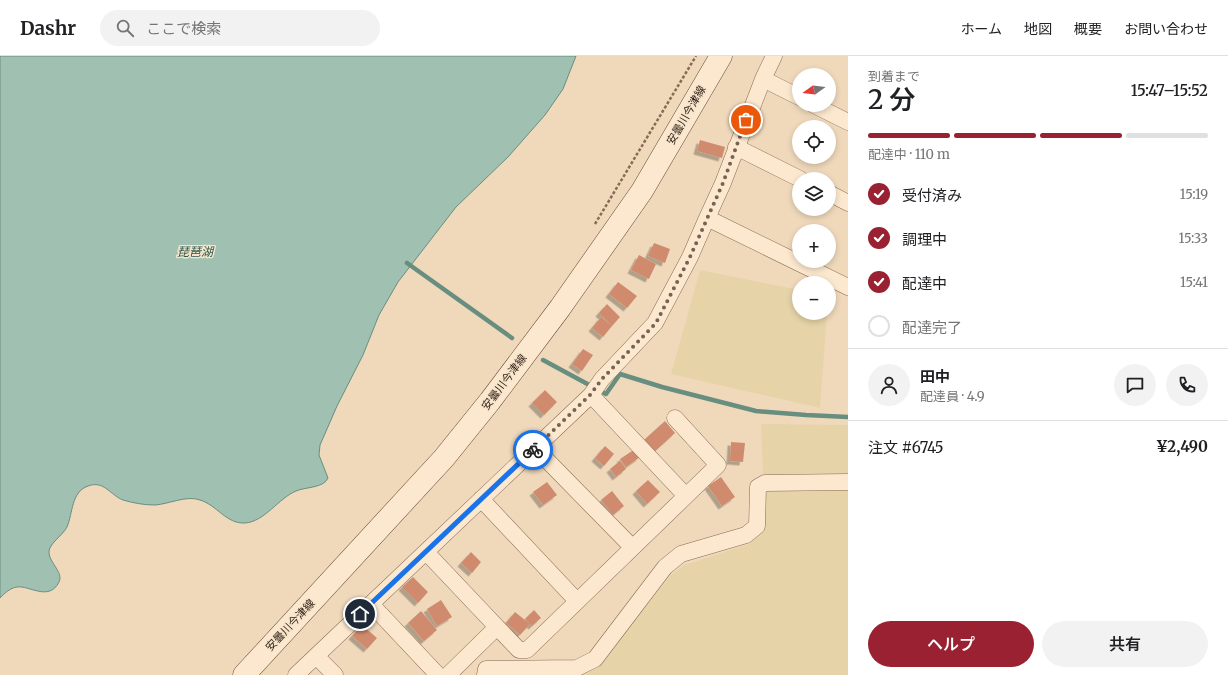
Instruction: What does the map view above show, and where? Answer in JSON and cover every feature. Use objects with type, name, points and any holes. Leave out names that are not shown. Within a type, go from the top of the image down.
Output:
[{"type":"main road","name":"安曇川今津線","points":[[244,675],[444,458],[490,401],[560,308],[642,191],[721,56]]},
{"type":"street","points":[[296,675],[592,394],[602,379],[656,323],[708,218],[774,56]]},
{"type":"street","points":[[763,80],[792,94]]},
{"type":"street","points":[[828,112],[848,122]]},
{"type":"street","points":[[736,147],[792,175]]},
{"type":"street","points":[[836,197],[848,203]]},
{"type":"street","points":[[708,218],[848,287]]},
{"type":"street","points":[[592,394],[686,496]]},
{"type":"street","points":[[426,552],[519,650],[527,650],[718,465],[675,418]]},
{"type":"street","points":[[535,448],[632,548]]},
{"type":"street","points":[[461,662],[486,672],[577,668],[595,659],[665,567],[680,554],[746,535],[757,526],[758,487],[766,483],[848,482]]},
{"type":"street","points":[[481,499],[577,601]]},
{"type":"street","points":[[371,604],[438,675]]},
{"type":"street","points":[[448,675],[497,627]]},
{"type":"street","points":[[316,656],[335,675]]},
{"type":"path","points":[[594,225],[696,56]]},
{"type":"shaded area","points":[[700,270],[792,289],[792,320],[826,320],[820,408],[671,374]]},
{"type":"shaded area","points":[[761,424],[848,425],[848,675],[585,675],[598,667],[671,575],[684,565],[749,544],[765,529]]},
{"type":"water","name":"琵琶湖","points":[[0,56],[576,56],[563,89],[545,115],[508,157],[456,207],[398,282],[379,315],[363,355],[337,406],[320,445],[319,455],[328,478],[323,484],[290,494],[259,519],[245,523],[232,521],[206,502],[200,500],[184,499],[155,505],[135,503],[118,498],[103,486],[88,486],[82,489],[75,498],[67,527],[54,542],[49,551],[49,555],[58,571],[60,578],[55,588],[44,592],[17,587],[10,590],[0,598]]},
{"type":"building","points":[[700,140],[725,147],[722,158],[697,151]]},
{"type":"building","points":[[654,243],[670,249],[665,263],[648,256]]},
{"type":"building","points":[[639,255],[656,264],[649,279],[631,270]]},
{"type":"building","points":[[618,282],[637,296],[627,308],[609,294]]},
{"type":"building","points":[[607,304],[620,317],[612,326],[599,313]]},
{"type":"building","points":[[601,317],[612,326],[603,337],[592,328]]},
{"type":"building","points":[[583,349],[593,355],[582,371],[572,364]]},
{"type":"building","points":[[545,390],[557,402],[544,415],[532,403]]},
{"type":"building","points":[[665,421],[675,433],[654,452],[644,440]]},
{"type":"building","points":[[731,442],[745,443],[743,462],[730,461]]},
{"type":"building","points":[[605,446],[614,454],[604,466],[595,458]]},
{"type":"building","points":[[635,449],[640,457],[626,467],[620,459]]},
{"type":"building","points":[[620,461],[626,469],[616,477],[610,469]]},
{"type":"building","points":[[721,477],[735,497],[722,506],[708,486]]},
{"type":"building","points":[[648,480],[660,492],[647,504],[636,491]]},
{"type":"building","points":[[547,482],[557,495],[543,505],[533,492]]},
{"type":"building","points":[[612,491],[624,506],[613,515],[601,500]]},
{"type":"building","points":[[471,552],[481,562],[472,573],[461,563]]},
{"type":"building","points":[[413,577],[428,592],[418,603],[402,587]]},
{"type":"building","points":[[441,600],[452,617],[437,626],[427,609]]},
{"type":"building","points":[[534,610],[541,618],[532,626],[525,619]]},
{"type":"building","points":[[421,611],[437,630],[424,641],[408,623]]},
{"type":"building","points":[[515,612],[530,624],[520,635],[506,623]]},
{"type":"building","points":[[362,625],[377,638],[367,649],[352,636]]},
{"type":"waterway","points":[[407,263],[512,338]]},
{"type":"waterway","points":[[543,360],[606,394],[620,374],[662,387],[756,411],[848,417]]},
{"type":"way so far","points":[[533,450],[593,392],[602,379],[656,323],[690,257],[723,183],[746,120]]},
{"type":"route","points":[[360,614],[533,450]]}]
